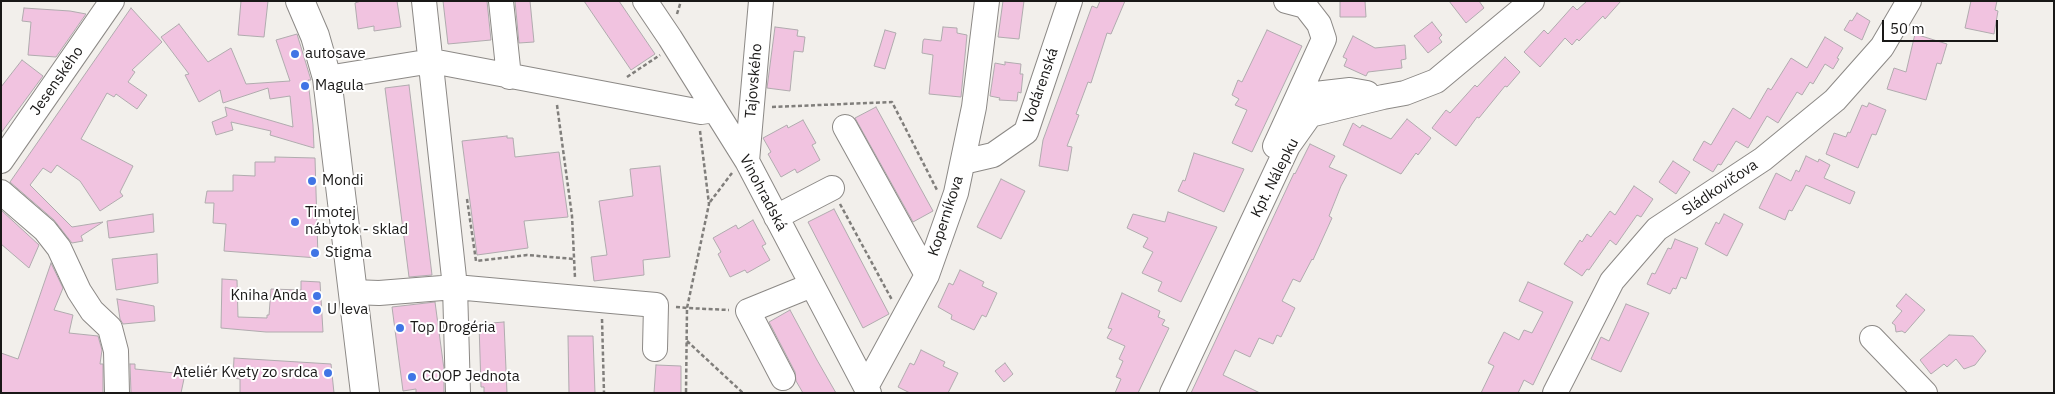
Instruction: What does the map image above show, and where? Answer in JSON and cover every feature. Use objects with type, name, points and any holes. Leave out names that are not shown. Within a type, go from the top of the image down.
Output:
[{"type":"main road","points":[[300,1],[315,36],[327,78],[365,393]]},
{"type":"street","name":"Jesenského","points":[[2,158],[112,1]]},
{"type":"street","points":[[424,1],[455,287],[458,393]]},
{"type":"street","points":[[501,1],[509,77]]},
{"type":"street","name":"Vinohradská","points":[[645,1],[706,111],[776,217],[867,390]]},
{"type":"street","name":"Tajovského","points":[[742,164],[761,1]]},
{"type":"street","name":"Koperníkova","points":[[867,390],[927,275],[956,193],[974,107],[987,1]]},
{"type":"street","name":"Vodárenská","points":[[962,162],[993,155],[1026,132],[1070,1]]},
{"type":"street","points":[[1157,393],[1324,39],[1319,24],[1305,6],[1286,1]]},
{"type":"street","name":"Kpt. Nálepku","points":[[1172,393],[1288,146],[1310,115],[1383,96],[1405,94],[1436,81],[1532,1]]},
{"type":"street","name":"Sládkovičova","points":[[1556,393],[1612,281],[1657,229],[1764,159],[1835,100],[1882,47],[1909,1]]},
{"type":"street","points":[[327,78],[432,62],[706,111]]},
{"type":"street","points":[[1298,96],[1350,90],[1383,96]]},
{"type":"street","points":[[846,127],[927,275]]},
{"type":"street","points":[[776,217],[832,188]]},
{"type":"street","points":[[1,192],[45,230],[60,248],[79,291],[92,311],[110,328],[116,351],[117,393]]},
{"type":"street","points":[[783,378],[748,311],[812,285]]},
{"type":"street","points":[[352,292],[379,293],[455,287],[656,305],[655,349]]},
{"type":"street","points":[[1872,338],[1925,393]]},
{"type":"path","points":[[627,77],[666,50]]},
{"type":"path","points":[[556,100],[572,216],[575,298]]},
{"type":"path","points":[[686,393],[687,308],[709,204],[706,111]]},
{"type":"path","points":[[709,204],[742,164]]},
{"type":"path","points":[[832,188],[903,319]]},
{"type":"path","points":[[466,196],[476,261],[527,255],[574,259]]},
{"type":"path","points":[[602,300],[604,393]]},
{"type":"path","points":[[656,305],[748,311]]},
{"type":"path","points":[[686,340],[742,393]]},
{"type":"building","points":[[241,1],[268,1],[264,37],[238,35]]},
{"type":"building","points":[[361,1],[397,1],[401,27],[374,31],[374,26],[358,29],[355,3]]},
{"type":"building","points":[[443,1],[487,1],[491,40],[448,44]]},
{"type":"building","points":[[515,1],[530,1],[534,42],[519,43]]},
{"type":"building","points":[[584,1],[619,1],[655,54],[631,70]]},
{"type":"building","points":[[1003,1],[1024,1],[1019,39],[998,37]]},
{"type":"building","points":[[1100,1],[1125,1],[1111,34],[1107,33],[1091,83],[1088,82],[1076,114],[1079,115],[1067,146],[1072,147],[1068,171],[1039,166],[1043,140],[1092,6],[1097,8]]},
{"type":"building","points":[[1340,1],[1365,1],[1366,17],[1340,17]]},
{"type":"building","points":[[1449,1],[1479,1],[1484,8],[1466,23]]},
{"type":"building","points":[[1587,1],[1621,1],[1605,19],[1603,16],[1579,41],[1577,39],[1572,45],[1565,38],[1540,67],[1524,52],[1544,30],[1548,34],[1573,6],[1577,10]]},
{"type":"building","points":[[1971,1],[1997,1],[1995,10],[1998,11],[1994,34],[1965,28]]},
{"type":"building","points":[[24,8],[86,14],[56,57],[28,55],[31,22],[22,21]]},
{"type":"building","points":[[131,8],[162,42],[132,70],[135,72],[128,82],[147,95],[137,109],[116,94],[114,97],[107,93],[81,139],[133,166],[120,192],[123,196],[100,211],[80,181],[57,165],[51,173],[43,168],[30,185],[72,227],[103,222],[81,236],[83,241],[72,243],[54,220],[10,182]]},
{"type":"building","points":[[1857,13],[1870,21],[1862,40],[1844,30]]},
{"type":"building","points":[[1432,22],[1442,35],[1439,38],[1442,42],[1428,53],[1414,36]]},
{"type":"building","points":[[179,24],[208,62],[231,48],[246,84],[290,81],[276,40],[297,34],[311,80],[308,80],[314,148],[270,135],[271,131],[231,122],[233,130],[216,135],[212,122],[227,116],[225,107],[293,127],[290,96],[270,99],[268,88],[223,103],[220,90],[199,102],[185,75],[189,74],[161,37]]},
{"type":"building","points":[[775,27],[798,30],[797,36],[805,37],[803,52],[794,51],[790,91],[767,88]]},
{"type":"building","points":[[943,27],[957,28],[957,33],[967,35],[961,97],[929,94],[933,55],[922,53],[923,41],[924,39],[941,41]]},
{"type":"building","points":[[885,30],[896,33],[885,69],[874,66]]},
{"type":"building","points":[[1267,30],[1302,46],[1252,152],[1232,143],[1247,110],[1235,105],[1239,99],[1232,95],[1238,80],[1242,82]]},
{"type":"building","points":[[1915,34],[1947,44],[1941,64],[1937,63],[1926,100],[1887,89],[1894,68],[1906,72]]},
{"type":"building","points":[[1353,36],[1375,48],[1405,45],[1406,59],[1401,60],[1402,68],[1368,72],[1366,76],[1344,66],[1347,59],[1343,57]]},
{"type":"building","points":[[1825,37],[1843,48],[1837,58],[1839,59],[1833,69],[1825,64],[1813,84],[1810,82],[1802,95],[1797,92],[1778,123],[1767,116],[1748,148],[1736,141],[1721,165],[1718,164],[1713,172],[1693,160],[1704,141],[1711,145],[1733,108],[1750,119],[1768,88],[1771,90],[1791,58],[1807,68]]},
{"type":"building","points":[[1505,57],[1520,72],[1507,87],[1505,86],[1479,118],[1477,117],[1456,146],[1432,128],[1446,110],[1450,113],[1475,85],[1477,87]]},
{"type":"building","points":[[22,60],[43,76],[1,133],[1,87]]},
{"type":"building","points":[[1005,62],[1021,64],[1020,74],[1023,74],[1021,93],[1018,92],[1017,101],[999,100],[1000,98],[990,96],[995,63],[1005,65]]},
{"type":"building","points":[[409,85],[432,275],[409,277],[385,88]]},
{"type":"building","points":[[1869,103],[1886,110],[1876,135],[1872,134],[1858,168],[1826,154],[1834,133],[1846,137],[1848,132],[1850,133],[1862,105],[1867,107]]},
{"type":"building","points":[[876,107],[933,211],[913,222],[855,118]]},
{"type":"building","points":[[1407,119],[1431,138],[1418,155],[1416,153],[1401,174],[1343,145],[1353,123],[1360,128],[1362,125],[1391,139]]},
{"type":"building","points":[[803,120],[816,143],[812,145],[820,160],[797,173],[795,169],[781,177],[768,154],[771,152],[763,138],[787,125],[788,128]]},
{"type":"building","points":[[507,136],[507,138],[513,138],[515,157],[559,152],[568,217],[524,221],[528,248],[477,255],[462,141]]},
{"type":"building","points":[[1310,144],[1335,156],[1329,167],[1347,175],[1329,216],[1332,218],[1313,260],[1300,282],[1293,279],[1282,301],[1295,308],[1281,337],[1277,335],[1273,344],[1259,338],[1250,357],[1235,350],[1223,375],[1260,393],[1191,393],[1294,173]]},
{"type":"building","points":[[1194,153],[1244,169],[1224,212],[1178,191],[1183,180],[1185,181]]},
{"type":"building","points":[[1806,156],[1818,162],[1819,159],[1830,165],[1824,178],[1855,192],[1850,204],[1806,185],[1792,211],[1789,210],[1785,220],[1759,208],[1776,173],[1791,181],[1796,170],[1799,172]]},
{"type":"building","points":[[275,157],[315,158],[318,258],[224,251],[226,224],[213,223],[214,203],[205,203],[207,191],[233,191],[233,175],[255,176],[255,162],[275,162]]},
{"type":"building","points":[[1673,161],[1690,172],[1676,194],[1659,182]]},
{"type":"building","points":[[660,166],[670,257],[643,260],[644,275],[594,281],[591,257],[607,255],[599,201],[633,196],[630,169]]},
{"type":"building","points":[[1001,179],[1025,191],[1001,239],[977,227]]},
{"type":"building","points":[[1634,186],[1653,199],[1641,217],[1637,215],[1616,245],[1610,240],[1589,270],[1587,269],[1582,276],[1564,264],[1580,240],[1582,242],[1587,234],[1591,237],[1610,211],[1615,215]]},
{"type":"building","points":[[834,209],[889,314],[863,328],[808,222]]},
{"type":"building","points":[[1,210],[39,245],[29,268],[1,244]]},
{"type":"building","points":[[1168,212],[1217,227],[1181,302],[1158,291],[1162,282],[1142,273],[1153,252],[1143,247],[1148,238],[1127,228],[1133,214],[1165,222]]},
{"type":"building","points":[[153,214],[154,232],[109,238],[107,221]]},
{"type":"building","points":[[1724,214],[1743,224],[1727,256],[1705,244],[1716,222],[1719,224]]},
{"type":"building","points":[[753,220],[766,244],[762,246],[770,260],[747,273],[745,270],[730,277],[718,254],[721,252],[713,238],[736,225],[738,229]]},
{"type":"building","points":[[1675,239],[1698,248],[1686,279],[1681,277],[1676,289],[1673,288],[1670,294],[1647,284],[1652,273],[1655,274],[1668,248],[1671,249]]},
{"type":"building","points":[[157,254],[158,283],[116,290],[112,259]]},
{"type":"building","points":[[51,263],[63,288],[54,310],[73,315],[69,333],[98,336],[102,350],[100,364],[103,364],[103,393],[1,393],[1,353],[18,359]]},
{"type":"building","points":[[960,270],[984,282],[982,286],[997,293],[986,317],[982,315],[974,330],[951,319],[952,315],[938,307],[949,283],[953,285]]},
{"type":"building","points":[[222,279],[237,280],[238,317],[267,318],[267,315],[269,315],[271,289],[301,290],[301,281],[320,282],[323,332],[266,332],[221,328]]},
{"type":"building","points":[[1528,282],[1573,302],[1533,385],[1524,380],[1518,393],[1481,393],[1494,366],[1488,363],[1504,332],[1519,340],[1524,330],[1532,333],[1543,312],[1519,301]]},
{"type":"building","points":[[1122,293],[1160,311],[1158,317],[1165,320],[1162,325],[1169,328],[1138,393],[1115,393],[1121,379],[1116,377],[1123,361],[1119,359],[1125,346],[1107,338],[1112,329],[1108,328]]},
{"type":"building","points":[[1906,294],[1925,310],[1905,333],[1902,331],[1896,332],[1895,325],[1892,323],[1902,311],[1896,306]]},
{"type":"building","points":[[117,299],[154,306],[155,321],[123,324],[120,319]]},
{"type":"building","points":[[435,302],[444,369],[444,393],[416,393],[416,389],[403,391],[392,307]]},
{"type":"building","points":[[1626,304],[1649,313],[1621,372],[1591,359],[1601,337],[1609,341]]},
{"type":"building","points":[[790,310],[836,393],[803,393],[796,381],[795,372],[769,322]]},
{"type":"building","points":[[504,322],[507,393],[484,393],[484,387],[481,387],[479,324]]},
{"type":"building","points":[[1949,335],[1973,336],[1986,351],[1975,365],[1964,369],[1956,359],[1947,367],[1944,364],[1931,374],[1920,360]]},
{"type":"building","points":[[568,336],[593,336],[595,393],[569,393]]},
{"type":"building","points":[[921,350],[945,362],[943,366],[958,373],[948,393],[910,393],[898,387],[910,363],[914,365]]},
{"type":"building","points":[[234,358],[331,364],[334,393],[240,393],[240,379],[233,378]]},
{"type":"building","points":[[1005,363],[1013,374],[1004,382],[995,371]]},
{"type":"building","points":[[130,364],[135,364],[135,369],[185,374],[181,393],[131,393]]},
{"type":"building","points":[[656,365],[681,366],[681,393],[654,393]]},
{"type":"place","name":"autosave","points":[[295,54]]},
{"type":"place","name":"Magula","points":[[305,86]]},
{"type":"place","name":"Mondi","points":[[312,181]]},
{"type":"place","name":"Timotej nábytok - sklad","points":[[295,222]]},
{"type":"place","name":"Stigma","points":[[315,253]]},
{"type":"place","name":"Kniha Anda","points":[[317,296]]},
{"type":"place","name":"U leva","points":[[317,310]]},
{"type":"place","name":"Top Drogéria","points":[[400,328]]},
{"type":"place","name":"Ateliér Kvety zo srdca","points":[[328,373]]},
{"type":"place","name":"COOP Jednota","points":[[412,377]]}]
